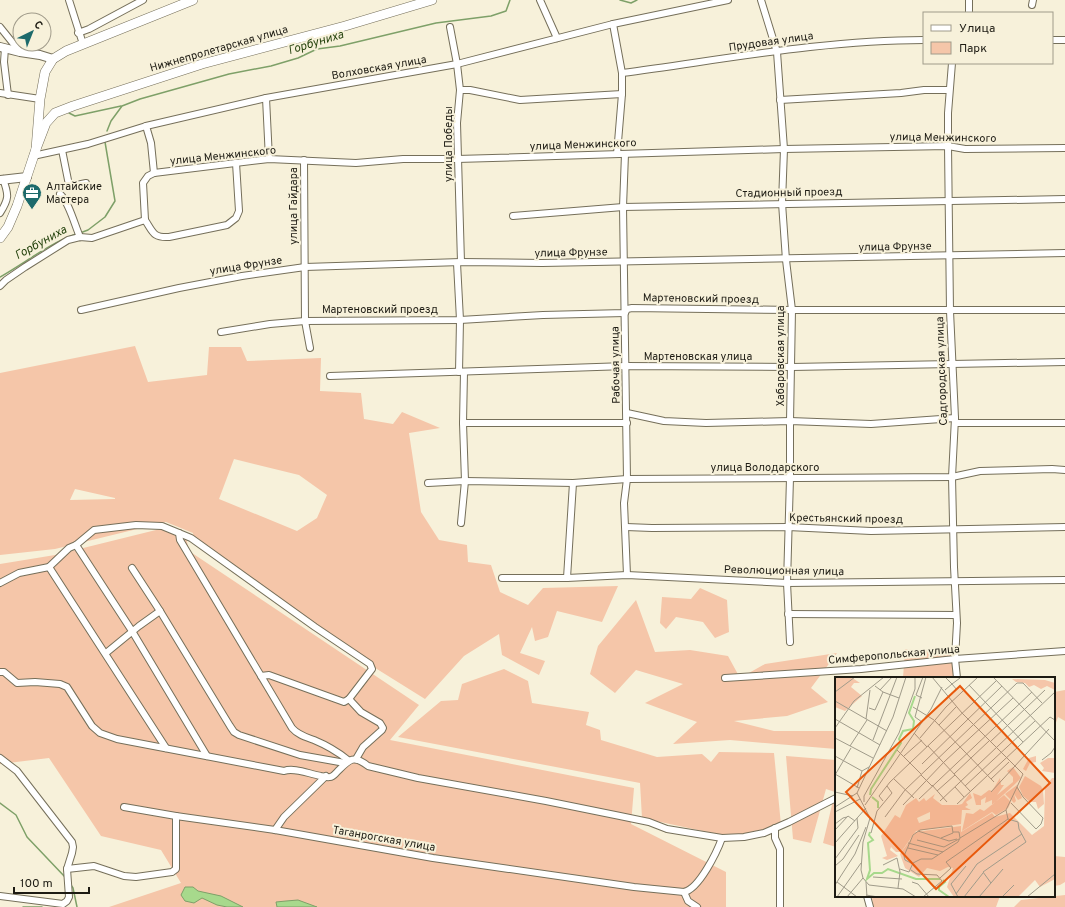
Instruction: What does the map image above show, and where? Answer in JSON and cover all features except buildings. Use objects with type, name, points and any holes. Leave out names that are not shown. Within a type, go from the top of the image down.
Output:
[{"type":"main road","points":[[0,238],[8,227],[17,206],[35,153],[40,99],[45,72],[53,59],[66,50],[193,0]]},
{"type":"main road","name":"Нижнепролетарская улица","points":[[35,153],[46,123],[55,113],[73,106],[202,64],[345,26],[432,0]]},
{"type":"street","points":[[69,0],[78,33],[83,44]]},
{"type":"street","points":[[78,33],[89,29],[143,0]]},
{"type":"street","points":[[540,0],[557,38]]},
{"type":"street","name":"Волховская улица","points":[[35,153],[62,150],[88,144],[146,126],[266,98],[457,64],[613,24],[709,2],[728,0]]},
{"type":"street","name":"Хабаровская улица","points":[[761,0],[777,52],[784,149],[782,203],[786,260],[792,310],[787,583],[790,642]]},
{"type":"street","points":[[969,12],[970,0]]},
{"type":"street","points":[[613,24],[622,74],[622,94],[617,154]]},
{"type":"street","points":[[0,27],[12,42]]},
{"type":"street","name":"улица Победы","points":[[450,28],[460,90],[457,123],[457,160],[465,481],[461,524]]},
{"type":"street","points":[[89,29],[94,39]]},
{"type":"street","name":"Прудовая улица","points":[[622,74],[831,44],[923,40]]},
{"type":"street","points":[[1053,40],[1065,40]]},
{"type":"street","points":[[3,48],[8,95]]},
{"type":"street","points":[[20,52],[40,55],[53,59]]},
{"type":"street","name":"Садгородская улица","points":[[952,64],[949,90],[948,146],[950,311],[955,420],[952,477],[956,615],[955,659],[957,677]]},
{"type":"street","points":[[460,90],[470,90],[520,100],[622,94]]},
{"type":"street","points":[[780,100],[901,94],[924,90],[949,90]]},
{"type":"street","points":[[0,93],[40,99]]},
{"type":"street","points":[[266,98],[269,159]]},
{"type":"street","points":[[146,126],[151,143],[154,173],[148,176],[143,183],[145,220],[156,236],[161,238],[169,237],[227,225],[236,218],[240,211],[236,163]]},
{"type":"street","name":"улица Менжинского","points":[[154,173],[269,159],[356,163],[403,158],[457,160],[784,149],[948,146],[965,150],[1065,148]]},
{"type":"street","points":[[62,150],[69,185],[72,186],[86,183]]},
{"type":"street","name":"Рабочая улица","points":[[625,154],[623,207],[627,479],[624,503],[627,575]]},
{"type":"street","name":"улица Гайдара","points":[[304,160],[305,321],[310,348]]},
{"type":"street","points":[[0,213],[5,206],[8,194],[2,180],[27,177]]},
{"type":"street","points":[[60,194],[67,205],[80,238]]},
{"type":"street","name":"Стадионный проезд","points":[[513,216],[623,207],[1065,199]]},
{"type":"street","points":[[0,286],[25,267],[68,240],[92,238],[145,220]]},
{"type":"street","name":"улица Фрунзе","points":[[81,310],[179,288],[242,276],[305,267],[459,263],[542,264],[786,260],[1065,253]]},
{"type":"street","name":"Мартеновский проезд","points":[[221,332],[270,324],[305,321],[460,320],[543,315],[625,313],[627,309],[632,308],[950,311],[1065,310]]},
{"type":"street","name":"Мартеновская улица","points":[[330,376],[626,366],[792,367],[1065,362]]},
{"type":"street","points":[[627,413],[664,421],[706,423],[790,421],[871,424],[955,420],[1065,423]]},
{"type":"street","points":[[463,423],[627,423]]},
{"type":"street","name":"улица Володарского","points":[[428,483],[465,481],[573,483],[627,479],[952,477],[980,471],[1065,470]]},
{"type":"street","points":[[567,578],[573,483]]},
{"type":"street","points":[[0,583],[19,574],[49,567],[69,548],[76,545],[94,530],[136,524],[162,526],[191,538],[315,627],[370,664],[372,669],[349,699],[344,702],[269,675],[261,676]]},
{"type":"street","name":"Крестьянский проезд","points":[[626,527],[788,527],[871,531],[1065,527]]},
{"type":"street","points":[[179,533],[180,540],[295,732],[338,753],[347,762]]},
{"type":"street","points":[[76,545],[132,631],[207,756]]},
{"type":"street","points":[[49,567],[166,748]]},
{"type":"street","points":[[132,568],[234,732],[300,755],[347,762]]},
{"type":"street","name":"Революционная улица","points":[[502,578],[567,578],[627,575],[787,583],[1065,580]]},
{"type":"street","points":[[106,653],[132,631],[160,611]]},
{"type":"street","points":[[788,614],[956,615]]},
{"type":"street","name":"Симферопольская улица","points":[[725,678],[862,669],[955,659],[1065,650]]},
{"type":"street","points":[[0,672],[4,672],[17,683],[60,684],[67,687],[92,726],[100,733],[117,739],[237,763],[284,770],[297,769],[307,773],[330,777],[347,762],[356,759],[362,761],[368,766],[418,778],[546,801],[649,822],[667,829],[722,838],[744,837],[764,833],[835,798]]},
{"type":"street","points":[[349,699],[361,712],[380,723],[383,728],[363,747],[356,759]]},
{"type":"street","points":[[0,758],[17,771],[72,842],[73,847],[67,869],[69,896],[67,901],[63,904],[0,896]]},
{"type":"street","points":[[275,830],[284,817],[326,776]]},
{"type":"street","name":"Таганрогская улица","points":[[124,806],[176,816],[275,830],[433,858],[634,887],[684,892]]},
{"type":"street","points":[[67,869],[94,866],[124,876],[136,877],[172,872],[176,869],[177,859],[176,816]]},
{"type":"street","points":[[775,828],[775,838],[780,850],[780,907]]},
{"type":"street","points":[[697,907],[688,901],[684,892],[689,891],[702,876],[717,851],[722,838]]},
{"type":"street","points":[[867,897],[870,907]]},
{"type":"green space","points":[[135,346],[148,382],[207,375],[209,347],[241,347],[247,361],[321,358],[320,391],[361,393],[364,419],[393,424],[402,412],[440,428],[409,433],[421,512],[439,540],[467,545],[468,562],[491,565],[500,592],[528,605],[543,588],[618,586],[602,622],[557,611],[548,637],[535,641],[532,627],[520,653],[545,661],[539,675],[502,655],[499,634],[464,656],[425,699],[324,636],[195,545],[193,533],[166,522],[55,549],[0,555],[0,373]],"holes":[[[234,459],[299,475],[327,495],[317,518],[297,531],[219,499]],[[75,489],[115,498],[115,499],[70,500]]]},
{"type":"green space","points":[[164,528],[186,537],[189,551],[419,705],[390,740],[634,788],[631,824],[726,872],[726,907],[109,907],[181,883],[161,850],[101,836],[49,758],[0,764],[0,564],[55,555]]},
{"type":"green space","points":[[700,588],[727,600],[729,632],[715,638],[703,622],[676,617],[666,629],[660,623],[662,597],[691,599]]},
{"type":"green space","points":[[636,600],[655,652],[690,650],[728,656],[740,678],[765,664],[837,653],[811,688],[828,702],[787,716],[734,721],[774,731],[835,731],[835,749],[730,740],[673,744],[697,722],[645,703],[683,684],[636,670],[615,693],[590,674],[598,646]]},
{"type":"green space","points":[[905,649],[955,652],[953,677],[903,677]]},
{"type":"green space","points":[[504,669],[528,681],[532,703],[589,712],[586,725],[600,730],[601,740],[657,757],[702,754],[711,762],[719,752],[774,753],[781,825],[762,836],[735,838],[642,818],[640,783],[398,737],[441,701],[458,700],[462,684]]},
{"type":"green space","points":[[1065,690],[1065,721],[1058,717],[1055,725],[1055,692]]},
{"type":"green space","points":[[786,756],[835,760],[835,792],[826,789],[811,843],[793,839]]},
{"type":"green space","points":[[835,792],[835,847],[823,843]]},
{"type":"green space","points":[[1055,856],[1065,857],[1065,882],[1055,886]]},
{"type":"green space","points":[[1065,895],[1065,907],[1014,907],[1021,900]]},
{"type":"green space","points":[[872,897],[1000,897],[996,907],[873,907]]},
{"type":"shaded area","points":[[185,887],[193,887],[198,891],[221,896],[243,907],[227,907],[217,905],[202,898],[194,903],[185,901],[181,895]]},
{"type":"shaded area","points":[[298,900],[317,907],[277,907],[276,902]]},
{"type":"waterway","name":"Горбуниха","points":[[107,131],[111,121],[122,106],[140,99],[229,74],[271,66],[298,58],[317,49],[340,46],[436,23],[491,16],[506,11],[510,0]]},
{"type":"waterway","name":"Горбуниха","points":[[620,0],[631,3],[637,0]]},
{"type":"waterway","name":"Горбуниха","points":[[69,113],[75,116],[121,106]]},
{"type":"waterway","name":"Горбуниха","points":[[80,233],[88,230],[105,217],[115,201],[105,142]]},
{"type":"waterway","name":"Горбуниха","points":[[0,277],[46,248],[76,234]]},
{"type":"waterway","name":"Горбуниха","points":[[0,803],[16,815],[27,837],[65,877]]},
{"type":"waterway","name":"Горбуниха","points":[[71,885],[77,907]]},
{"type":"waterway","name":"Горбуниха","points":[[23,907],[42,907]]},
{"type":"place","name":"Алтайские Мастера","points":[[32,210]]}]
